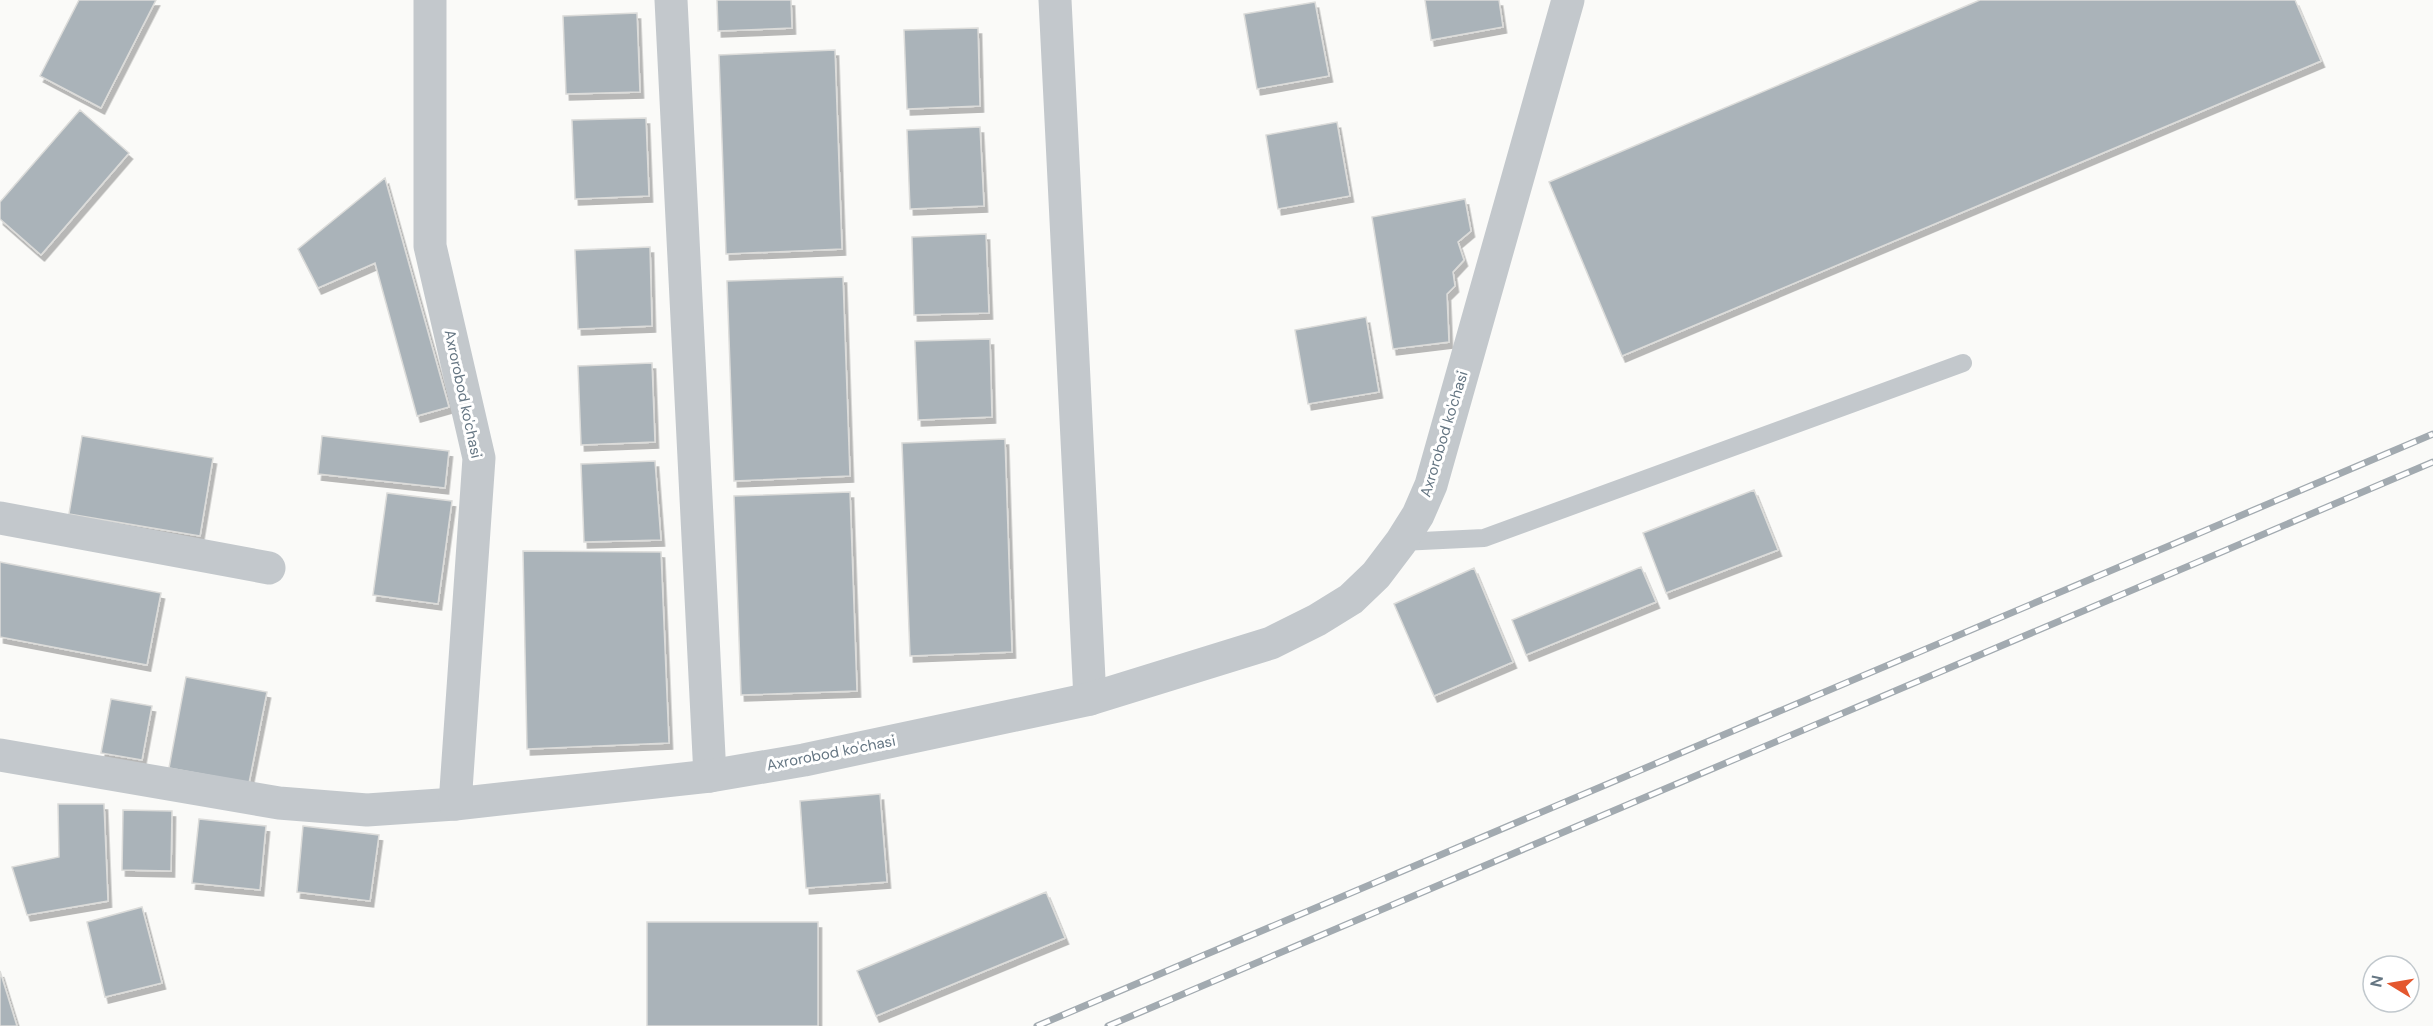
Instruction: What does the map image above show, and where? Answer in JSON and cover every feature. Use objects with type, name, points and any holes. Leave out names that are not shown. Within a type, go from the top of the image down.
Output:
[{"type":"street","name":"Axrorobod ko'chasi","points":[[430,0],[430,246],[479,458],[455,804],[710,776],[804,760],[1090,699],[1271,643],[1351,598],[1376,575],[1401,542],[1418,515],[1431,484],[1568,0]]},
{"type":"street","points":[[671,0],[710,776]]},
{"type":"street","points":[[1055,0],[1090,699]]},
{"type":"street","points":[[0,518],[269,568]]},
{"type":"street","points":[[0,755],[279,803],[368,810],[455,804]]},
{"type":"lane","points":[[1401,542],[1485,538],[1963,363]]},
{"type":"building","points":[[79,0],[156,0],[101,108],[40,76]]},
{"type":"building","points":[[717,0],[791,0],[792,28],[718,31]]},
{"type":"building","points":[[1425,0],[1499,0],[1503,27],[1431,40]]},
{"type":"building","points":[[1980,0],[2295,0],[2321,61],[1622,356],[1549,182]]},
{"type":"building","points":[[1315,2],[1329,76],[1257,89],[1244,14]]},
{"type":"building","points":[[637,13],[640,92],[566,94],[563,16]]},
{"type":"building","points":[[978,28],[980,106],[907,109],[904,30]]},
{"type":"building","points":[[835,50],[842,249],[726,254],[719,55]]},
{"type":"building","points":[[80,110],[129,153],[41,255],[0,219],[0,202]]},
{"type":"building","points":[[646,118],[649,196],[575,199],[572,120]]},
{"type":"building","points":[[1337,122],[1350,196],[1278,209],[1266,135]]},
{"type":"building","points":[[980,127],[984,206],[910,209],[907,130]]},
{"type":"building","points":[[385,178],[449,407],[417,416],[375,263],[318,288],[298,249]]},
{"type":"building","points":[[1465,199],[1471,231],[1458,242],[1464,260],[1453,272],[1455,286],[1447,294],[1449,342],[1393,349],[1372,217]]},
{"type":"building","points":[[986,234],[989,313],[914,315],[912,237]]},
{"type":"building","points":[[650,247],[652,326],[578,329],[575,250]]},
{"type":"building","points":[[843,277],[850,476],[734,481],[727,281]]},
{"type":"building","points":[[1366,317],[1379,392],[1308,404],[1295,330]]},
{"type":"building","points":[[990,339],[992,417],[918,420],[915,341]]},
{"type":"building","points":[[652,363],[655,442],[581,445],[578,366]]},
{"type":"building","points":[[82,436],[213,458],[200,536],[69,514]]},
{"type":"building","points":[[322,436],[449,451],[445,488],[318,474]]},
{"type":"building","points":[[1005,439],[1012,652],[910,656],[902,443]]},
{"type":"building","points":[[655,461],[661,540],[584,542],[581,464]]},
{"type":"building","points":[[1754,490],[1778,550],[1666,593],[1643,533]]},
{"type":"building","points":[[850,492],[857,691],[741,695],[734,496]]},
{"type":"building","points":[[387,493],[452,501],[438,604],[373,595]]},
{"type":"building","points":[[523,551],[661,552],[669,743],[527,749]]},
{"type":"building","points":[[0,562],[161,593],[147,665],[0,637]]},
{"type":"building","points":[[1641,567],[1656,602],[1526,655],[1512,620]]},
{"type":"building","points":[[1474,568],[1513,662],[1434,696],[1394,604]]},
{"type":"building","points":[[186,677],[267,692],[249,783],[169,768]]},
{"type":"building","points":[[111,699],[152,706],[142,760],[101,753]]},
{"type":"building","points":[[880,794],[887,882],[806,888],[800,801]]},
{"type":"building","points":[[58,804],[104,804],[108,901],[27,915],[12,867],[59,857]]},
{"type":"building","points":[[123,810],[172,811],[171,871],[122,870]]},
{"type":"building","points":[[199,819],[266,826],[260,890],[192,883]]},
{"type":"building","points":[[303,826],[379,835],[370,901],[297,892]]},
{"type":"building","points":[[1046,892],[1065,938],[876,1016],[857,971]]},
{"type":"building","points":[[142,907],[162,983],[105,997],[87,922]]},
{"type":"building","points":[[647,922],[818,922],[818,1026],[647,1026]]},
{"type":"building","points":[[0,971],[17,1026],[0,1026]]},
{"type":"railway","points":[[1037,1026],[2433,434]]},
{"type":"railway","points":[[1108,1026],[2433,462]]}]
